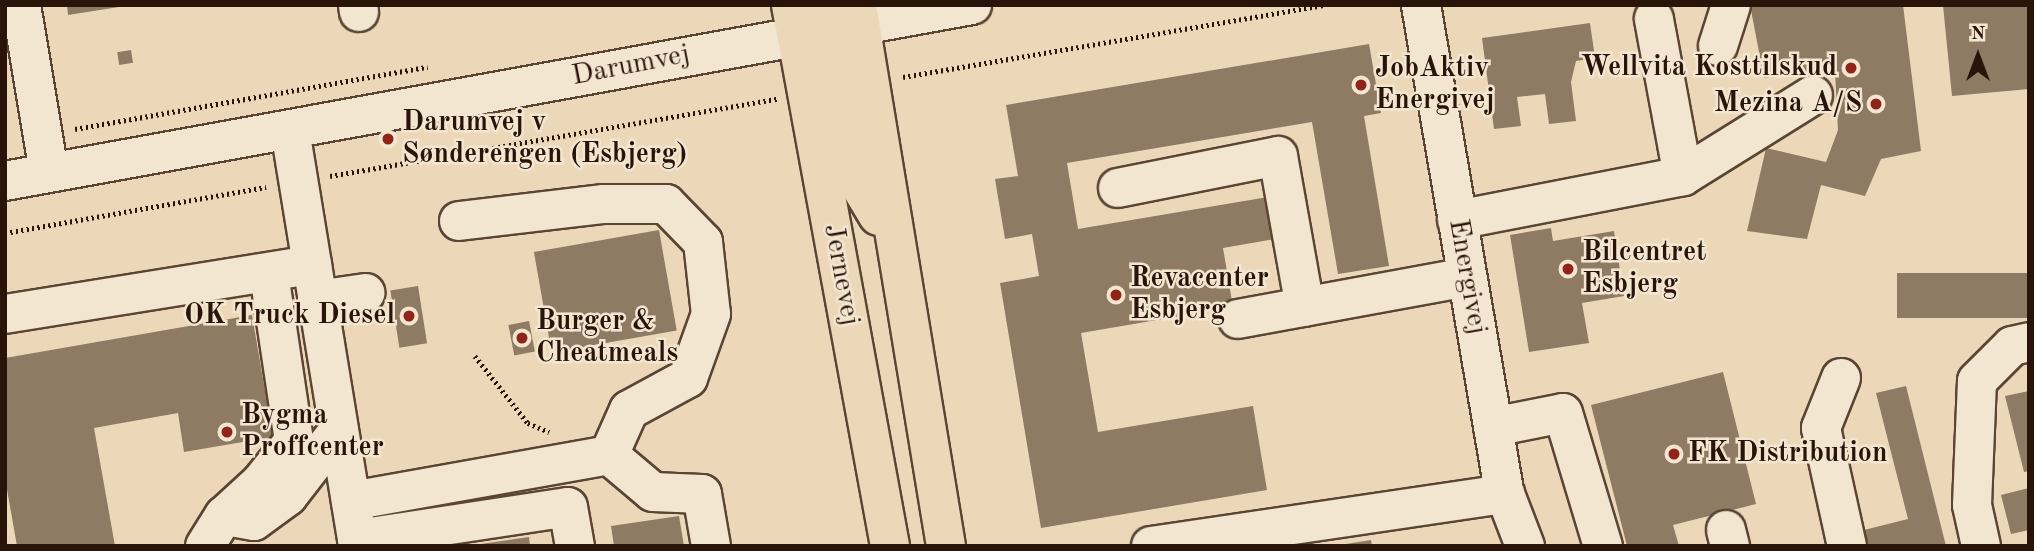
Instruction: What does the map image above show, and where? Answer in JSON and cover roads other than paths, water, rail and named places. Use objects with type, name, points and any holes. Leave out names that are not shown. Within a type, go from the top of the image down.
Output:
[{"type":"main road","points":[[823,5],[858,14]]},
{"type":"main road","name":"Jernevej","points":[[858,14],[946,546]]},
{"type":"main road","points":[[794,20],[835,51],[859,184],[897,248]]},
{"type":"main road","name":"Jernevej","points":[[794,20],[890,546]]},
{"type":"street","points":[[21,5],[49,173]]},
{"type":"street","name":"Darumvej","points":[[5,181],[290,130],[794,20],[972,5]]},
{"type":"street","name":"Energivej","points":[[1421,5],[1505,494],[1525,546]]},
{"type":"street","points":[[1718,46],[1731,5]]},
{"type":"street","points":[[1654,19],[1684,176]]},
{"type":"street","points":[[1457,220],[1684,176],[1813,94]]},
{"type":"street","points":[[290,130],[358,542],[568,507],[575,546]]},
{"type":"street","points":[[1118,188],[1278,156],[1306,307]]},
{"type":"street","points":[[459,221],[604,204],[666,204],[703,242],[711,314],[688,378],[629,410],[609,455]]},
{"type":"street","points":[[214,531],[261,482],[294,441],[269,273]]},
{"type":"street","points":[[5,314],[269,273],[365,293]]},
{"type":"street","points":[[1238,319],[1466,277]]},
{"type":"street","points":[[1981,546],[1972,505],[1977,381],[2012,346],[2029,342]]},
{"type":"street","points":[[1841,378],[1821,428],[1847,546]]},
{"type":"street","points":[[1493,426],[1563,413],[1604,546]]},
{"type":"street","points":[[214,531],[254,520],[288,496],[339,430]]},
{"type":"street","points":[[351,501],[609,455]]},
{"type":"street","points":[[609,455],[653,492],[702,494],[711,546]]},
{"type":"street","points":[[1151,546],[1505,494]]},
{"type":"place","name":"Wellvita Kosttilskud","points":[[1851,68]]},
{"type":"place","name":"JobAktiv Energivej","points":[[1361,85]]},
{"type":"place","name":"Mezina A/S","points":[[1876,104]]},
{"type":"place","name":"Darumvej v Sønderengen (Esbjerg)","points":[[388,139]]},
{"type":"place","name":"Bilcentret Esbjerg","points":[[1568,269]]},
{"type":"place","name":"Revacenter Esbjerg","points":[[1116,295]]},
{"type":"place","name":"OK Truck Diesel","points":[[409,316]]},
{"type":"place","name":"Burger & Cheatmeals","points":[[522,338]]},
{"type":"place","name":"Bygma Proffcenter","points":[[227,432]]},
{"type":"place","name":"FK Distribution","points":[[1674,454]]}]
